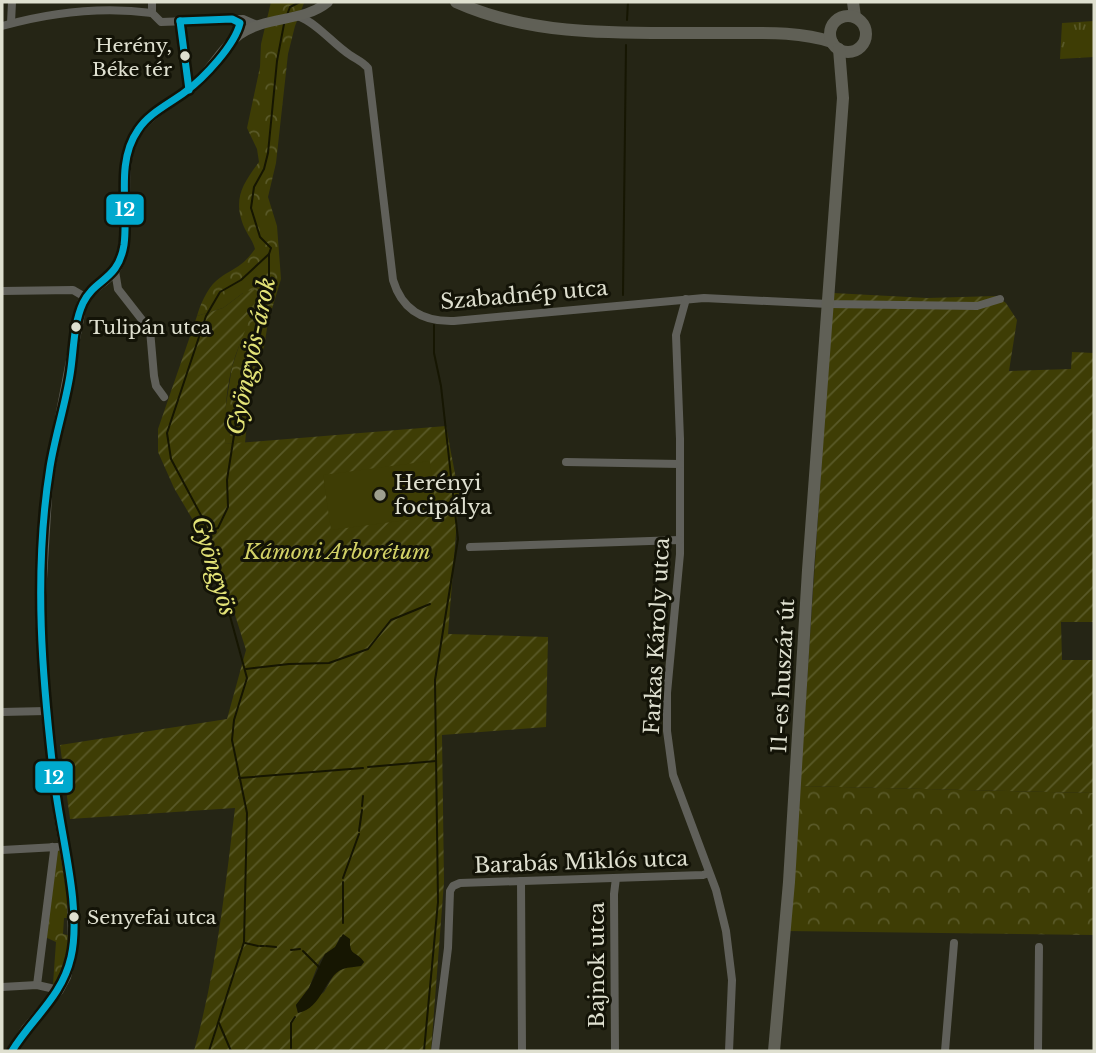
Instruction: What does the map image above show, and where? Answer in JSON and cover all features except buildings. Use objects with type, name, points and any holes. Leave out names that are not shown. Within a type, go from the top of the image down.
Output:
[{"type":"main road","points":[[456,2],[490,15],[550,28],[782,34],[818,38],[845,52],[857,49]]},
{"type":"main road","points":[[843,20],[846,2]]},
{"type":"main road","points":[[843,97],[830,31],[843,20],[853,2]]},
{"type":"main road","points":[[12,1051],[26,1029],[59,990],[71,960],[74,920],[72,893],[58,847],[40,612],[48,480],[68,388],[80,312],[85,297],[115,271],[121,258],[126,167],[137,131],[152,114],[189,90],[237,36],[257,25],[290,18],[324,5]]},
{"type":"main road","points":[[782,34],[843,20],[860,20],[865,30],[865,39],[852,57],[843,97]]},
{"type":"main road","name":"11-es huszár út","points":[[774,1051],[789,882],[843,97]]},
{"type":"street","points":[[12,2],[6,24],[71,11],[108,10],[152,13],[161,22],[243,19],[257,25]]},
{"type":"street","points":[[152,2],[152,13]]},
{"type":"street","points":[[319,31],[317,17],[324,5]]},
{"type":"street","name":"Szabadnép utca","points":[[290,18],[312,23],[353,57],[363,61],[370,76],[393,280],[398,295],[409,309],[427,319],[446,321],[686,299],[977,306],[1000,299]]},
{"type":"street","points":[[232,19],[240,23],[237,36]]},
{"type":"street","points":[[180,21],[189,90]]},
{"type":"street","points":[[115,271],[118,289]]},
{"type":"street","points":[[103,282],[118,289],[150,330],[156,386],[164,397]]},
{"type":"street","points":[[2,292],[73,290],[85,297]]},
{"type":"street","name":"Farkas Károly utca","points":[[686,299],[676,335],[680,540],[667,693],[668,748],[673,775],[721,910],[730,954],[732,1003],[729,1051]]},
{"type":"street","points":[[566,462],[680,464]]},
{"type":"street","points":[[470,547],[680,540]]},
{"type":"street","points":[[2,712],[46,711]]},
{"type":"street","points":[[2,850],[58,847]]},
{"type":"street","points":[[37,985],[54,850],[58,847]]},
{"type":"street","name":"Barabás Miklós utca","points":[[435,1051],[448,948],[450,891],[453,886],[460,883],[709,873]]},
{"type":"street","name":"Bajnok utca","points":[[615,1051],[616,878]]},
{"type":"street","points":[[522,881],[522,1051]]},
{"type":"street","points":[[945,1051],[954,943]]},
{"type":"street","points":[[1038,1051],[1040,947]]},
{"type":"street","points":[[2,987],[37,985],[59,990]]},
{"type":"green space","points":[[271,2],[307,2],[304,3],[295,26],[288,54],[276,163],[268,197],[277,226],[281,279],[268,322],[264,347],[252,374],[245,443],[224,444],[224,417],[232,367],[241,340],[243,293],[223,308],[197,316],[204,297],[213,284],[241,265],[255,249],[241,219],[239,201],[248,178],[259,162],[257,149],[247,128]]},
{"type":"green space","points":[[1094,21],[1094,57],[1060,59],[1062,23]]},
{"type":"green space","name":"Kámoni Arborétum","points":[[254,289],[258,292],[233,363],[226,404],[225,444],[446,426],[459,495],[448,634],[548,637],[546,727],[442,735],[444,882],[431,1051],[194,1051],[214,961],[235,808],[70,819],[60,745],[227,719],[246,650],[209,532],[197,527],[174,488],[158,452],[158,429],[197,316],[223,308],[243,293]],"holes":[[[340,937],[350,939],[352,951],[364,962],[361,966],[345,967],[335,973],[324,992],[298,1013],[296,1005],[309,988],[319,962],[335,948]]]},
{"type":"green space","points":[[833,293],[927,298],[996,296],[1006,303],[1017,320],[1009,371],[1071,369],[1072,352],[1094,353],[1094,622],[1061,622],[1062,660],[1094,660],[1094,793],[800,786]]},
{"type":"green space","name":"Herényi focipálya","points":[[430,461],[437,516],[331,530],[323,475]]},
{"type":"green space","points":[[800,786],[1094,793],[1094,935],[787,931]]},
{"type":"green space","points":[[61,849],[71,918],[64,918],[63,934],[71,936],[67,963],[57,986],[53,984],[56,942],[45,937],[54,851]]},
{"type":"shaded area","points":[[343,934],[350,939],[352,951],[364,962],[361,966],[345,968],[337,973],[313,1005],[298,1013],[296,1005],[309,988],[325,954],[335,947]]},
{"type":"waterway","name":"Gyöngyös","points":[[287,15],[290,7],[300,2]]},
{"type":"waterway","points":[[627,20],[628,2]]},
{"type":"waterway","name":"Gyöngyös","points":[[209,1051],[244,942],[247,813],[232,740],[234,720],[247,678],[204,521],[171,459],[167,433],[206,316],[220,292],[241,280],[269,254],[271,248],[260,237],[251,208],[254,187],[264,169],[268,153],[277,61],[284,24]]},
{"type":"waterway","points":[[623,295],[626,45]]},
{"type":"waterway","name":"Gyöngyös-árok","points":[[208,532],[218,528],[228,507],[227,480],[245,365],[269,286],[269,254]]},
{"type":"waterway","points":[[424,1051],[438,902],[435,680],[458,539],[441,386],[434,353],[434,325]]},
{"type":"waterway","points":[[246,669],[329,663],[368,649],[391,620],[430,604]]},
{"type":"waterway","points":[[368,767],[436,761]]},
{"type":"waterway","points":[[239,778],[363,768]]},
{"type":"waterway","points":[[362,806],[363,796]]},
{"type":"waterway","points":[[359,831],[362,810]]},
{"type":"waterway","points":[[343,878],[359,834]]},
{"type":"waterway","points":[[343,882],[343,923]]},
{"type":"waterway","points":[[245,943],[258,946]]},
{"type":"waterway","points":[[266,946],[276,947]]},
{"type":"waterway","points":[[291,950],[300,949]]},
{"type":"waterway","points":[[303,951],[319,967]]},
{"type":"waterway","points":[[291,1048],[291,1023],[295,1017]]},
{"type":"waterway","points":[[219,1023],[231,1051]]},
{"type":"transit line","name":"12","points":[[12,1051],[61,984],[71,957],[74,938],[72,895],[46,706],[41,587],[50,467],[68,387],[77,320],[88,295],[112,273],[121,257],[125,231],[125,171],[131,143],[138,130],[153,114],[185,92],[209,70],[232,41],[240,23],[232,19],[180,21]]},
{"type":"transit line","name":"12","points":[[180,21],[189,90]]},
{"type":"place","name":"Herény, Béke tér","points":[[185,56]]},
{"type":"place","name":"Tulipán utca","points":[[76,327]]},
{"type":"place","name":"Herényi focipálya","points":[[380,495]]},
{"type":"place","name":"Senyefai utca","points":[[74,917]]}]
